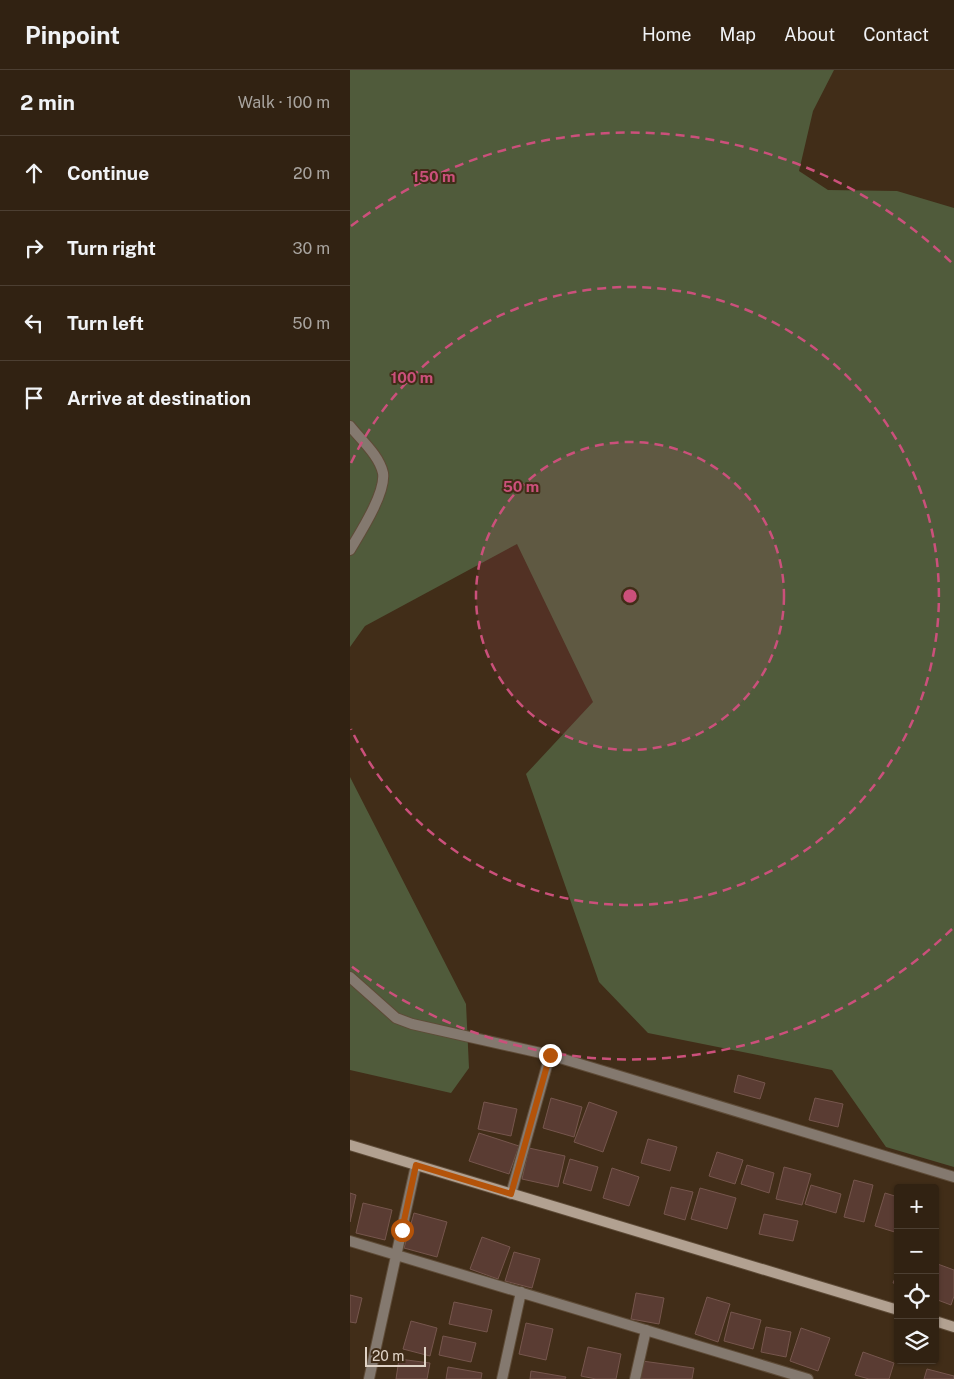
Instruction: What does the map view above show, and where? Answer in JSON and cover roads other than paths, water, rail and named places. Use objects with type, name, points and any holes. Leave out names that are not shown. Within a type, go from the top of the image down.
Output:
[{"type":"street","points":[[350,426],[375,455],[383,472],[383,484],[364,527],[350,550]]},
{"type":"street","points":[[350,977],[396,1018],[412,1024],[550,1055],[954,1177]]},
{"type":"street","points":[[511,1194],[550,1055]]},
{"type":"street","points":[[350,1145],[894,1309]]},
{"type":"street","points":[[369,1379],[416,1165]]},
{"type":"street","points":[[350,1240],[808,1379]]},
{"type":"street","points":[[502,1379],[521,1292]]},
{"type":"street","points":[[939,1323],[954,1327]]},
{"type":"street","points":[[635,1379],[646,1330]]}]
